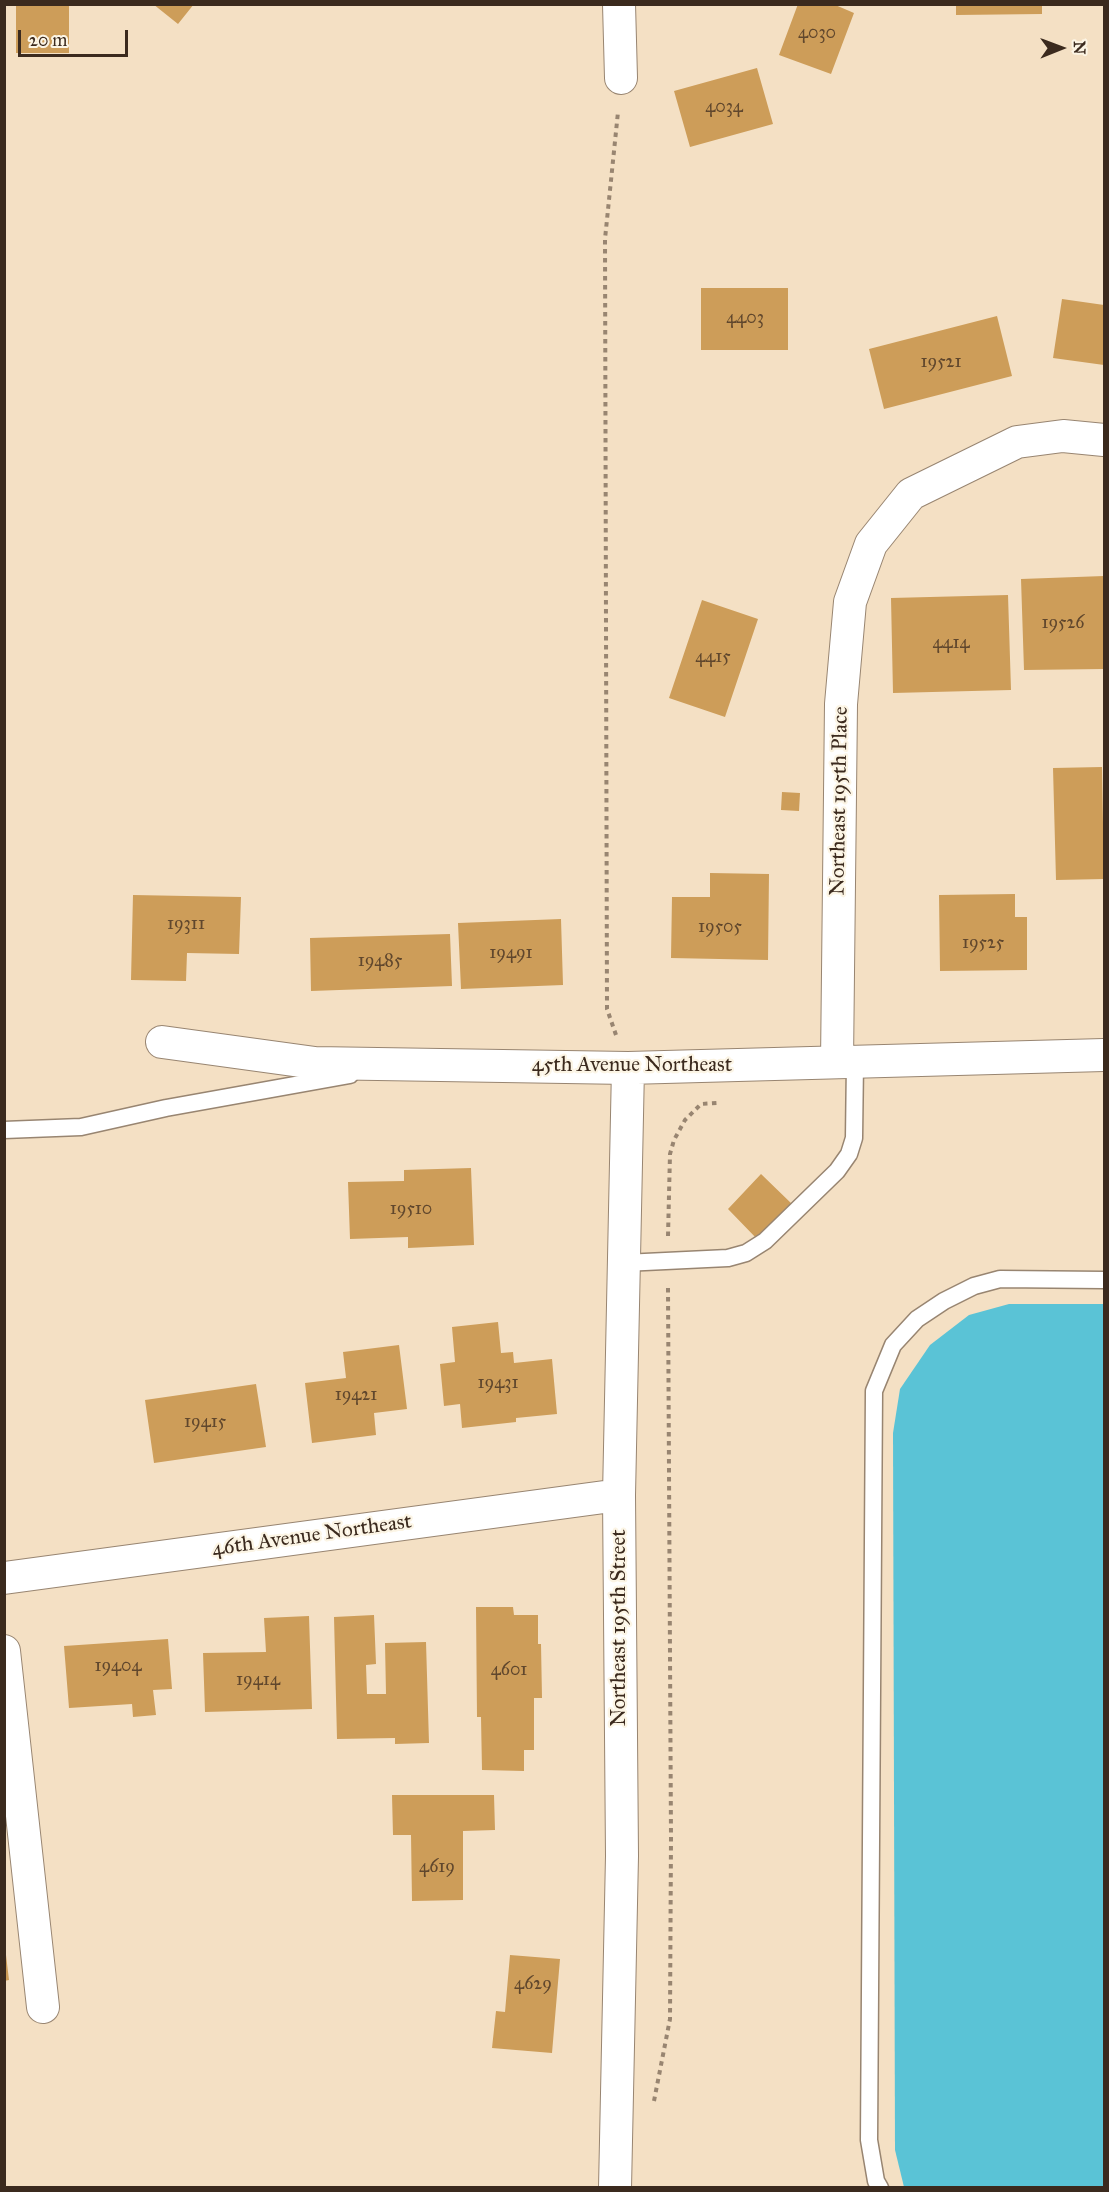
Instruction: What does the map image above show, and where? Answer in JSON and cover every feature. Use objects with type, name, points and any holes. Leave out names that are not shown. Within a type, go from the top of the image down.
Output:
[{"type":"street","points":[[618,4],[621,78]]},
{"type":"street","name":"Northeast 195th Place","points":[[846,1062],[841,704],[850,602],[871,544],[911,494],[959,468],[1017,442],[1063,436],[1104,440]]},
{"type":"street","name":"45th Avenue Northeast","points":[[162,1042],[315,1063],[407,1065],[628,1068],[1104,1055]]},
{"type":"street","name":"Northeast 195th Street","points":[[615,2187],[622,1856],[619,1495],[628,1068]]},
{"type":"street","name":"46th Avenue Northeast","points":[[4,1578],[619,1495]]},
{"type":"street","points":[[4,1651],[42,2007]]},
{"type":"lane","points":[[624,1263],[728,1258],[746,1253],[765,1241],[837,1171],[849,1154],[854,1138],[846,1062]]},
{"type":"lane","points":[[4,1130],[81,1126],[166,1108],[407,1065]]},
{"type":"lane","points":[[880,2187],[876,2181],[869,2140],[874,1391],[893,1345],[917,1319],[944,1301],[974,1286],[1000,1279],[1104,1280]]},
{"type":"path","points":[[621,78],[605,239],[607,1009],[628,1068]]},
{"type":"path","points":[[652,2108],[670,2019],[668,1261],[670,1154],[674,1140],[685,1120],[701,1104],[725,1102]]},
{"type":"water","points":[[1009,1304],[1104,1304],[1104,2187],[904,2187],[895,2150],[893,1433],[900,1389],[930,1345],[969,1315]]},
{"type":"building","points":[[16,4],[69,4],[69,53],[16,53]]},
{"type":"building","points":[[153,4],[194,4],[178,24]]},
{"type":"building","points":[[798,4],[833,4],[854,13],[831,74],[779,55]]},
{"type":"building","points":[[956,4],[1042,4],[1042,14],[956,15]]},
{"type":"building","points":[[757,68],[773,124],[690,147],[674,91]]},
{"type":"building","points":[[701,288],[788,288],[788,350],[701,350]]},
{"type":"building","points":[[1062,299],[1104,305],[1104,365],[1053,358]]},
{"type":"building","points":[[997,316],[1012,376],[884,409],[869,349]]},
{"type":"building","points":[[1104,576],[1104,669],[1024,670],[1021,579]]},
{"type":"building","points":[[1008,595],[1011,690],[893,693],[891,598]]},
{"type":"building","points":[[702,600],[758,619],[725,717],[669,698]]},
{"type":"building","points":[[1102,767],[1104,879],[1056,880],[1053,768]]},
{"type":"building","points":[[782,792],[800,793],[799,811],[781,810]]},
{"type":"building","points":[[710,873],[769,874],[768,960],[671,958],[672,897],[710,897]]},
{"type":"building","points":[[1015,894],[1015,917],[1027,917],[1027,970],[940,971],[939,895]]},
{"type":"building","points":[[133,895],[241,897],[239,954],[187,953],[186,981],[131,980]]},
{"type":"building","points":[[561,919],[563,985],[461,989],[458,923]]},
{"type":"building","points":[[450,934],[452,986],[311,991],[310,938]]},
{"type":"building","points":[[471,1168],[474,1245],[408,1248],[408,1237],[350,1239],[348,1182],[404,1181],[404,1170]]},
{"type":"building","points":[[761,1174],[792,1204],[758,1240],[728,1209]]},
{"type":"building","points":[[498,1322],[501,1353],[513,1352],[514,1363],[552,1359],[557,1414],[516,1418],[516,1422],[462,1428],[460,1404],[444,1406],[440,1364],[455,1362],[452,1327]]},
{"type":"building","points":[[399,1345],[407,1409],[374,1413],[376,1435],[312,1443],[305,1383],[346,1378],[343,1352]]},
{"type":"building","points":[[256,1384],[266,1447],[154,1463],[145,1400]]},
{"type":"building","points":[[476,1607],[513,1607],[514,1615],[538,1615],[542,1698],[534,1698],[534,1750],[524,1750],[524,1771],[482,1770],[481,1717],[477,1717]]},
{"type":"building","points":[[374,1615],[376,1664],[366,1665],[367,1694],[386,1694],[385,1643],[426,1642],[429,1743],[395,1744],[395,1738],[337,1739],[334,1617]]},
{"type":"building","points":[[309,1616],[312,1709],[205,1712],[203,1653],[266,1652],[264,1618]]},
{"type":"building","points":[[168,1639],[172,1689],[153,1690],[156,1715],[133,1717],[132,1704],[69,1708],[64,1646]]},
{"type":"building","points":[[392,1795],[494,1795],[495,1830],[463,1831],[463,1900],[412,1901],[411,1835],[393,1835]]},
{"type":"building","points":[[6,1955],[9,1980],[4,1981],[4,1956]]},
{"type":"building","points":[[510,1955],[560,1959],[552,2053],[492,2048],[496,2011],[505,2012]]}]
